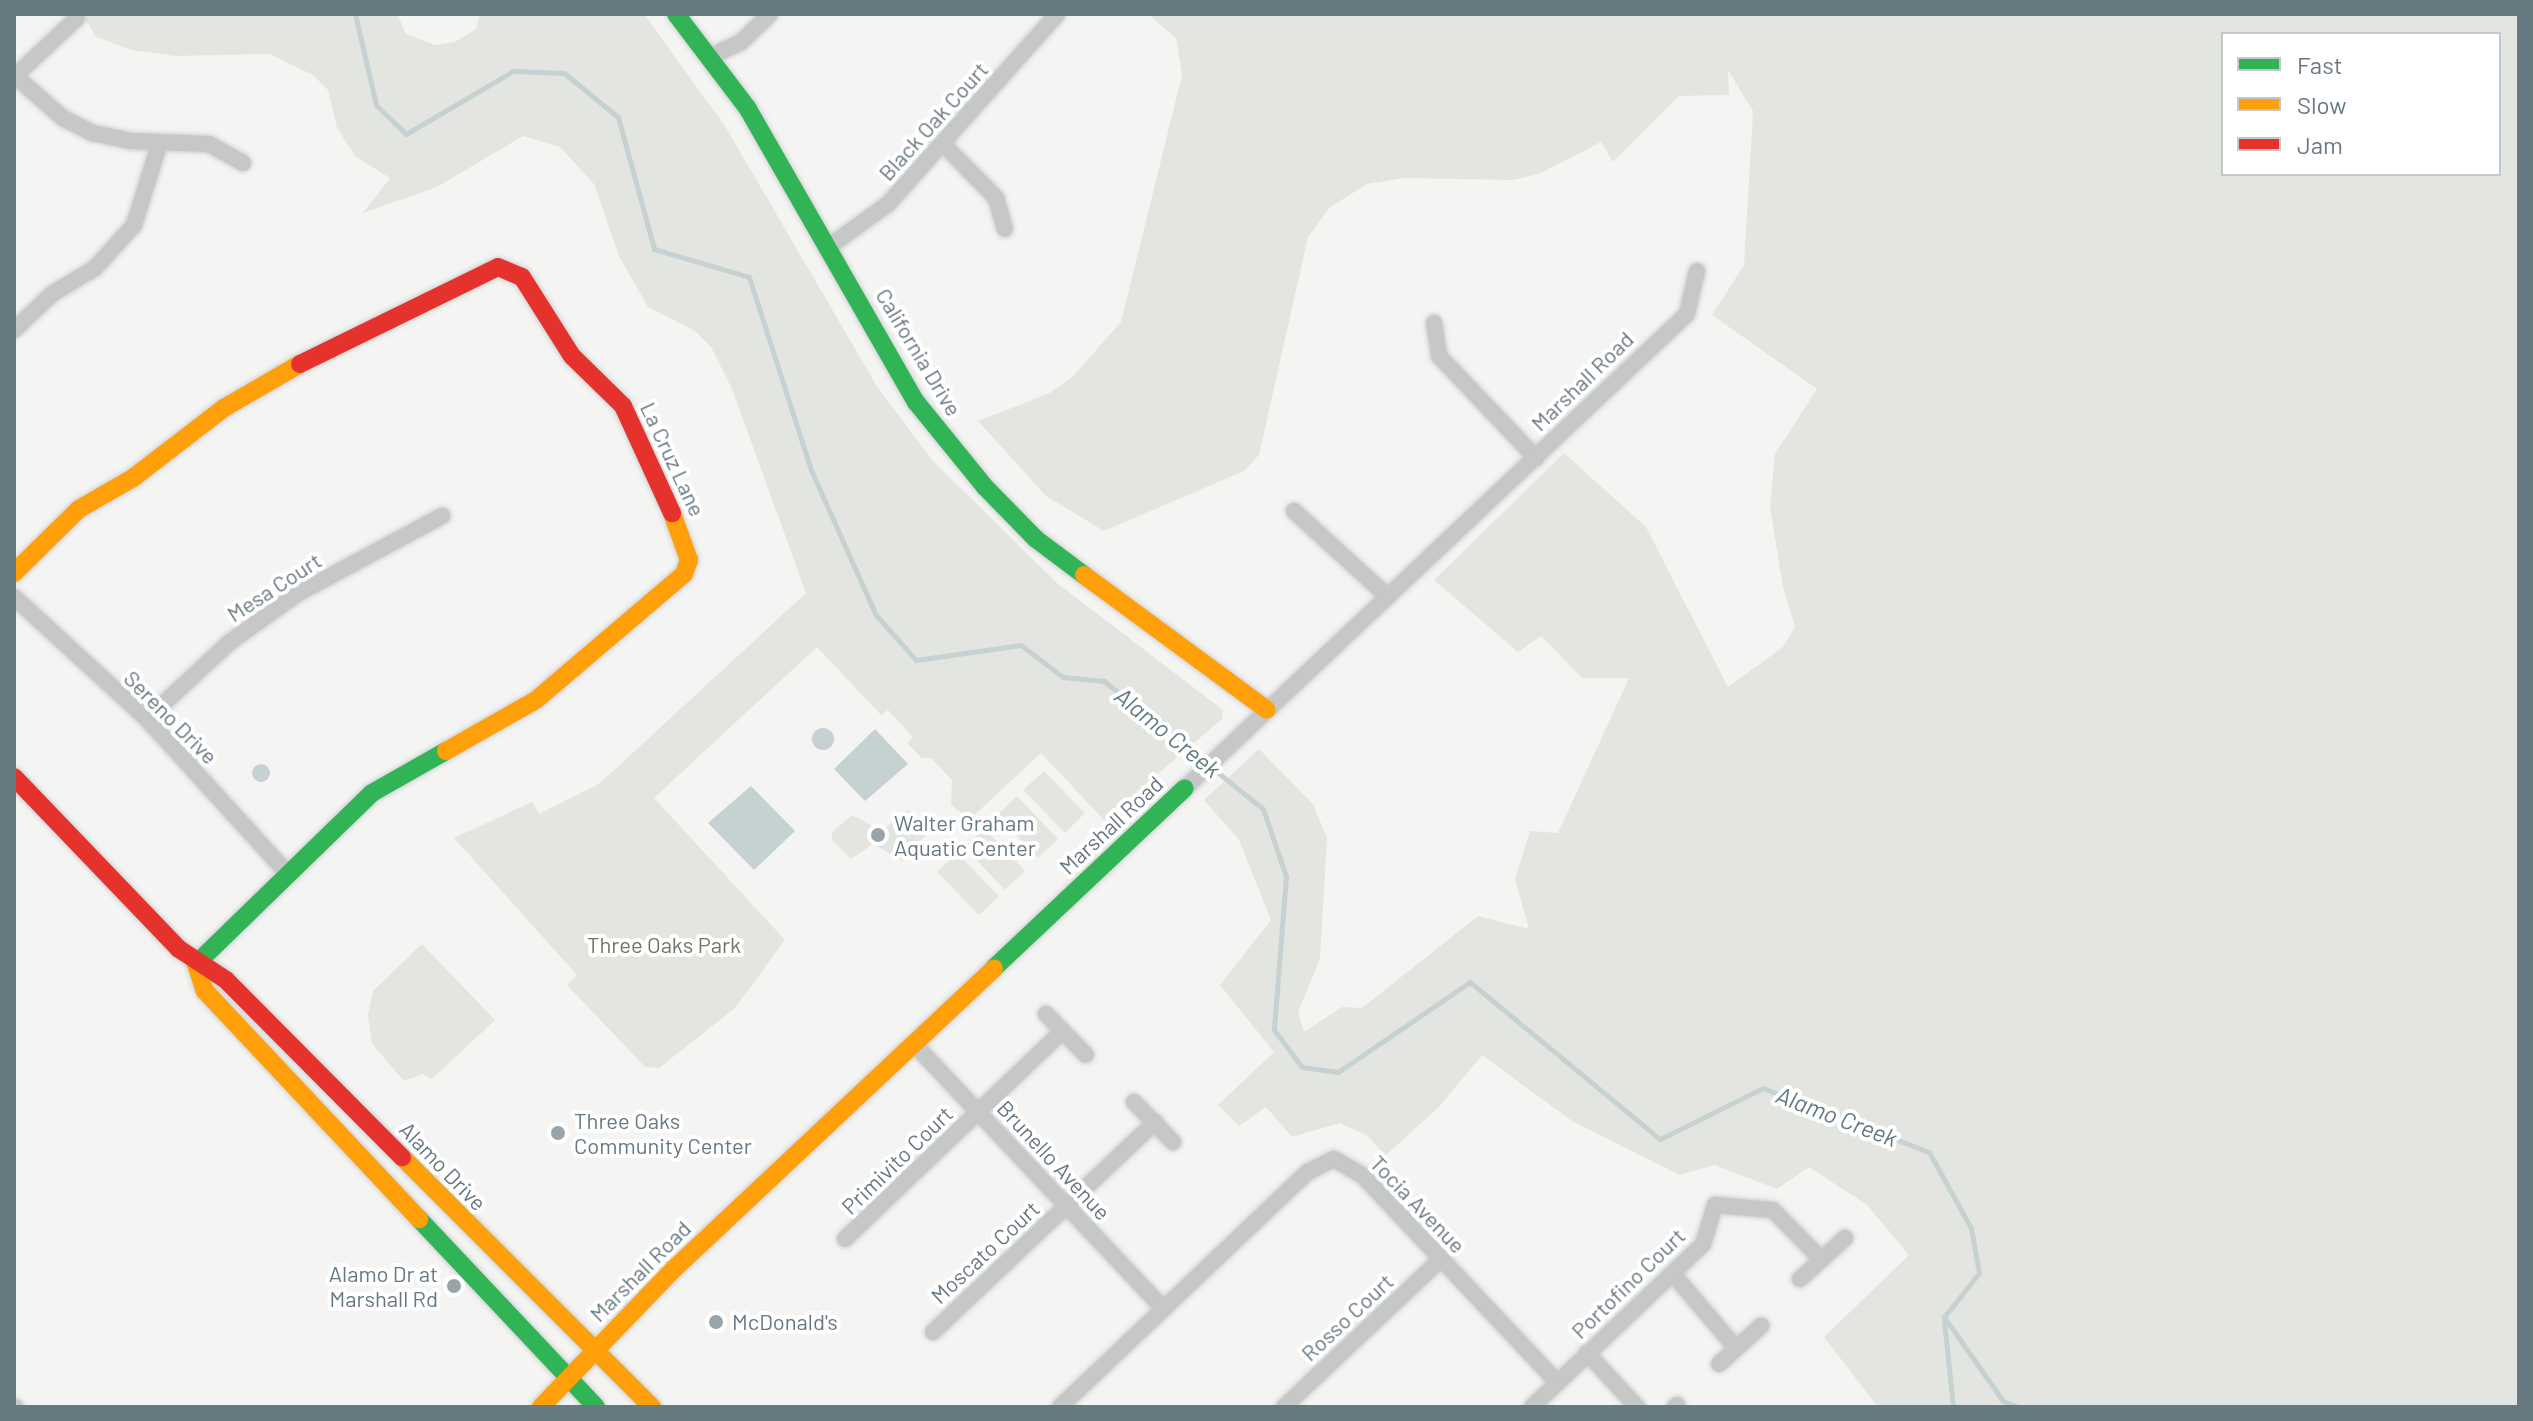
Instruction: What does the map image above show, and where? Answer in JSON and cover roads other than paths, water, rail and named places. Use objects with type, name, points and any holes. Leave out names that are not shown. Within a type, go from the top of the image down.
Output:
[{"type":"street","name":"California Drive","points":[[676,14],[748,109],[831,245],[916,402],[985,487],[1036,539],[1267,710]]},
{"type":"street","points":[[709,57],[741,42],[770,14]]},
{"type":"street","name":"Black Oak Court","points":[[831,245],[888,204],[1057,14]]},
{"type":"street","points":[[77,18],[14,76],[63,118],[93,133],[160,142],[209,144],[243,163]]},
{"type":"street","points":[[14,330],[52,294],[95,268],[134,225],[160,142]]},
{"type":"street","points":[[943,144],[996,198],[1005,229]]},
{"type":"street","name":"La Cruz Lane","points":[[14,573],[79,509],[133,478],[224,408],[283,372],[492,269],[510,268],[522,277],[545,320],[572,356],[623,406],[641,437],[685,544],[687,569],[536,700],[379,788],[196,964]]},
{"type":"street","name":"Marshall Road","points":[[541,1407],[674,1269],[1687,314],[1697,271]]},
{"type":"street","points":[[1434,323],[1439,356],[1536,458]]},
{"type":"street","points":[[1294,511],[1387,596]]},
{"type":"street","name":"Mesa Court","points":[[147,719],[230,642],[297,594],[442,516]]},
{"type":"street","name":"Sereno Drive","points":[[14,597],[147,719],[289,875]]},
{"type":"street","name":"Alamo Drive","points":[[14,777],[196,964],[226,980],[652,1407]]},
{"type":"street","name":"Alamo Drive","points":[[196,964],[205,991],[596,1407]]},
{"type":"street","points":[[1046,1014],[1086,1055]]},
{"type":"street","name":"Primivito Court","points":[[845,1239],[1063,1031]]},
{"type":"street","name":"Brunello Avenue","points":[[914,1044],[1162,1307]]},
{"type":"street","points":[[1134,1102],[1173,1142]]},
{"type":"street","name":"Moscato Court","points":[[933,1332],[1155,1122]]},
{"type":"street","name":"Tocia Avenue","points":[[1162,1307],[1308,1172],[1334,1159],[1363,1176],[1557,1382]]},
{"type":"street","name":"Portofino Court","points":[[1532,1407],[1703,1244],[1715,1205],[1773,1210],[1821,1259]]},
{"type":"street","points":[[1800,1279],[1845,1238]]},
{"type":"street","name":"Rosso Court","points":[[1284,1407],[1440,1260]]},
{"type":"street","points":[[1673,1274],[1736,1348]]},
{"type":"street","points":[[1060,1407],[1162,1307]]},
{"type":"street","points":[[1719,1364],[1761,1326]]},
{"type":"street","points":[[1587,1353],[1637,1407]]},
{"type":"waterway","name":"Alamo Creek","points":[[355,14],[376,105],[406,134],[513,71],[564,73],[618,117],[654,249],[749,277],[811,470],[876,615],[916,660],[1021,645],[1063,677],[1104,681],[1263,809],[1286,876],[1274,1030],[1302,1067],[1338,1072],[1470,982],[1660,1139],[1763,1088],[1929,1152],[1971,1228],[1979,1273],[1944,1317],[2003,1401],[2019,1407]]},
{"type":"waterway","name":"Alamo Creek","points":[[1944,1321],[1953,1407]]},
{"type":"place","name":"Walter Graham Aquatic Center","points":[[878,835]]},
{"type":"place","name":"Three Oaks Community Center","points":[[558,1133]]},
{"type":"place","name":"Alamo Dr at Marshall Rd","points":[[454,1286]]},
{"type":"place","name":"McDonald's","points":[[716,1322]]},
{"type":"park label","name":"Three Oaks Park","points":[[664,945]]}]
